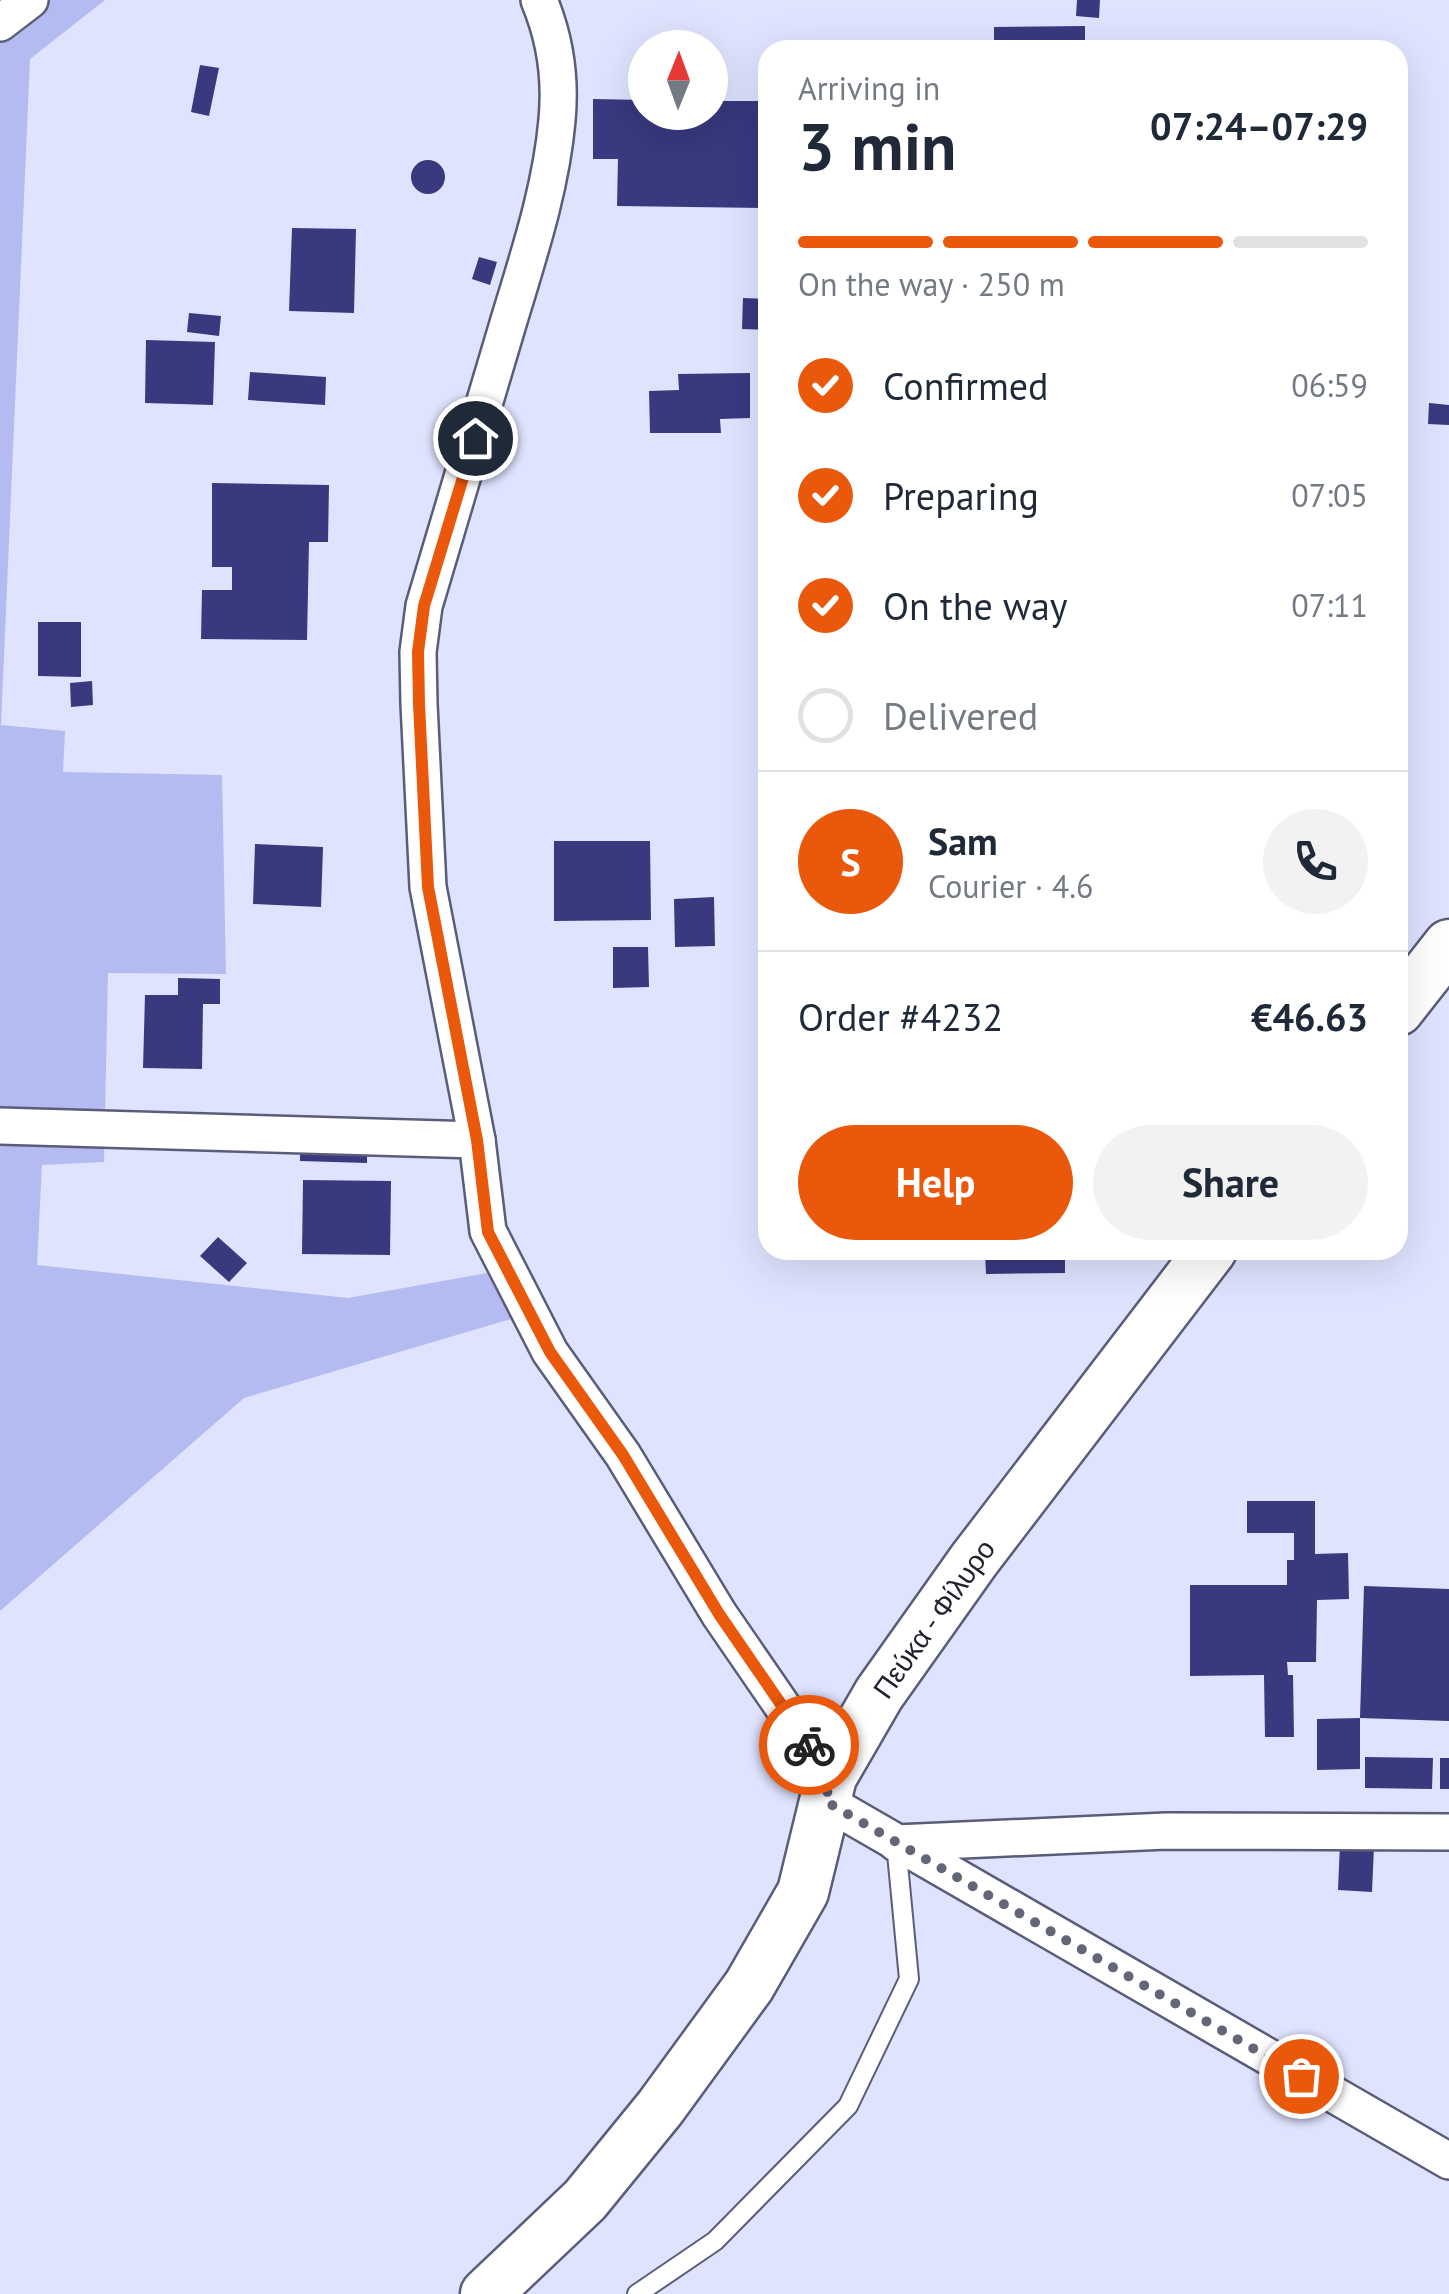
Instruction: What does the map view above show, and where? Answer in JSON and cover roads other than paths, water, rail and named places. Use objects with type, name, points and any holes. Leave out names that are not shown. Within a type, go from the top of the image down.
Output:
[{"type":"main road","points":[[1408,997],[1449,945]]},
{"type":"main road","name":"Πεύκα - Φίλυρο","points":[[486,2294],[586,2200],[660,2108],[749,1986],[802,1892],[828,1789],[879,1694],[932,1616],[1202,1260]]},
{"type":"street","points":[[0,23],[30,0]]},
{"type":"street","points":[[539,0],[554,42],[558,76],[557,120],[546,181],[528,256],[424,606],[418,652],[428,887],[477,1140],[488,1232],[550,1352],[623,1455],[828,1789],[896,1844],[1449,2161]]},
{"type":"street","points":[[0,1126],[477,1140]]},
{"type":"street","points":[[896,1844],[1166,1831],[1449,1832]]},
{"type":"lane","points":[[637,2294],[715,2241],[848,2106],[909,1979],[896,1844]]}]
